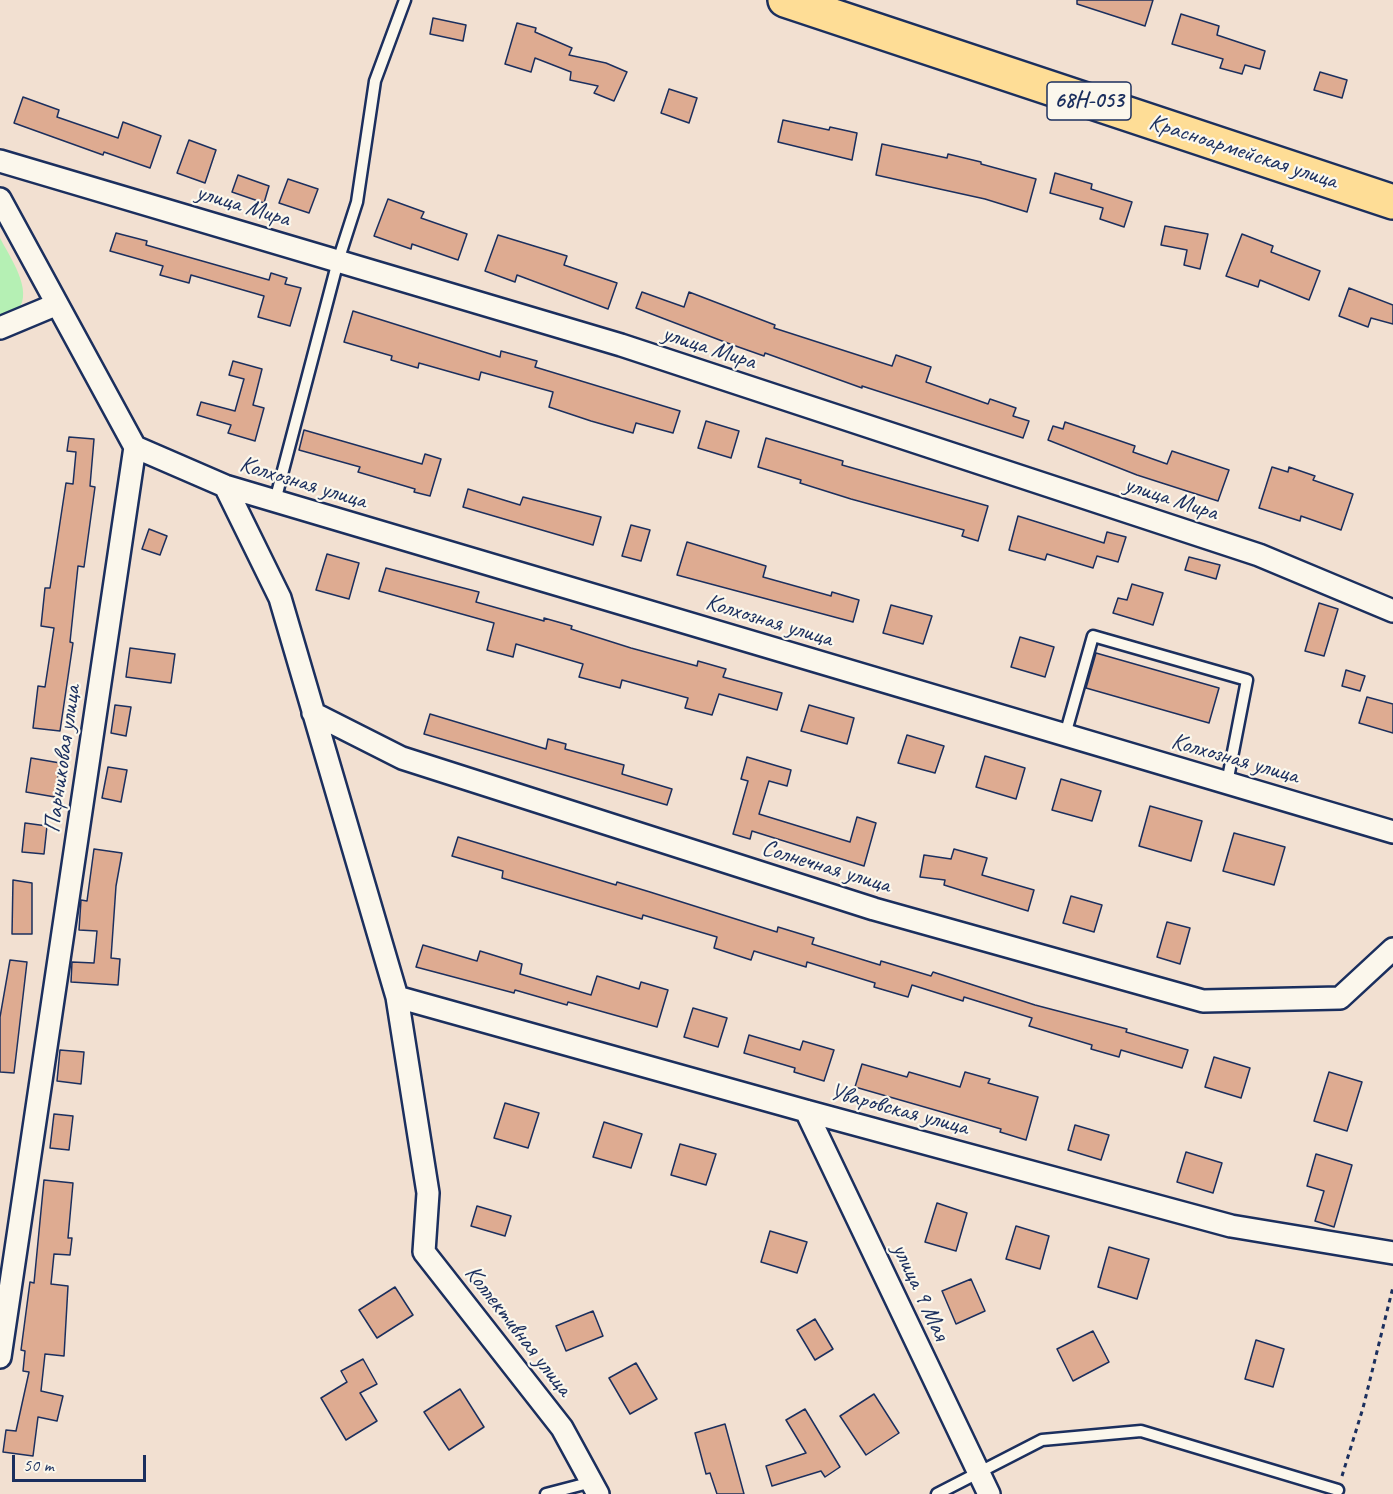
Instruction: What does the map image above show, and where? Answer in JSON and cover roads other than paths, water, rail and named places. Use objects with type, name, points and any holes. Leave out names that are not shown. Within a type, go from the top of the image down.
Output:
[{"type":"main road","name":"Красноармейская улица","points":[[785,0],[1393,202]]},
{"type":"street","name":"улица Мира","points":[[0,161],[621,345],[1259,555],[1393,611]]},
{"type":"street","points":[[0,199],[55,305],[135,447]]},
{"type":"street","points":[[0,328],[55,305]]},
{"type":"street","name":"Колхозная улица","points":[[135,447],[225,486],[1393,832]]},
{"type":"street","name":"Парниковая улица","points":[[0,1357],[135,447]]},
{"type":"street","name":"Коллективная улица","points":[[225,486],[280,598],[397,997],[428,1193],[424,1252],[562,1428],[595,1488]]},
{"type":"street","name":"Солнечная улица","points":[[313,712],[402,758],[874,909],[1203,1001],[1340,998],[1393,949]]},
{"type":"street","name":"Уваровская улица","points":[[397,997],[1231,1226],[1393,1253]]},
{"type":"street","name":"улица 9 Мая","points":[[806,1111],[989,1494]]},
{"type":"lane","points":[[275,501],[338,261],[357,202],[375,81],[405,0]]},
{"type":"lane","points":[[1065,735],[1093,636],[1247,680],[1227,783]]},
{"type":"lane","points":[[937,1494],[1042,1440],[1141,1431],[1338,1490]]},
{"type":"lane","points":[[546,1494],[595,1488]]}]
